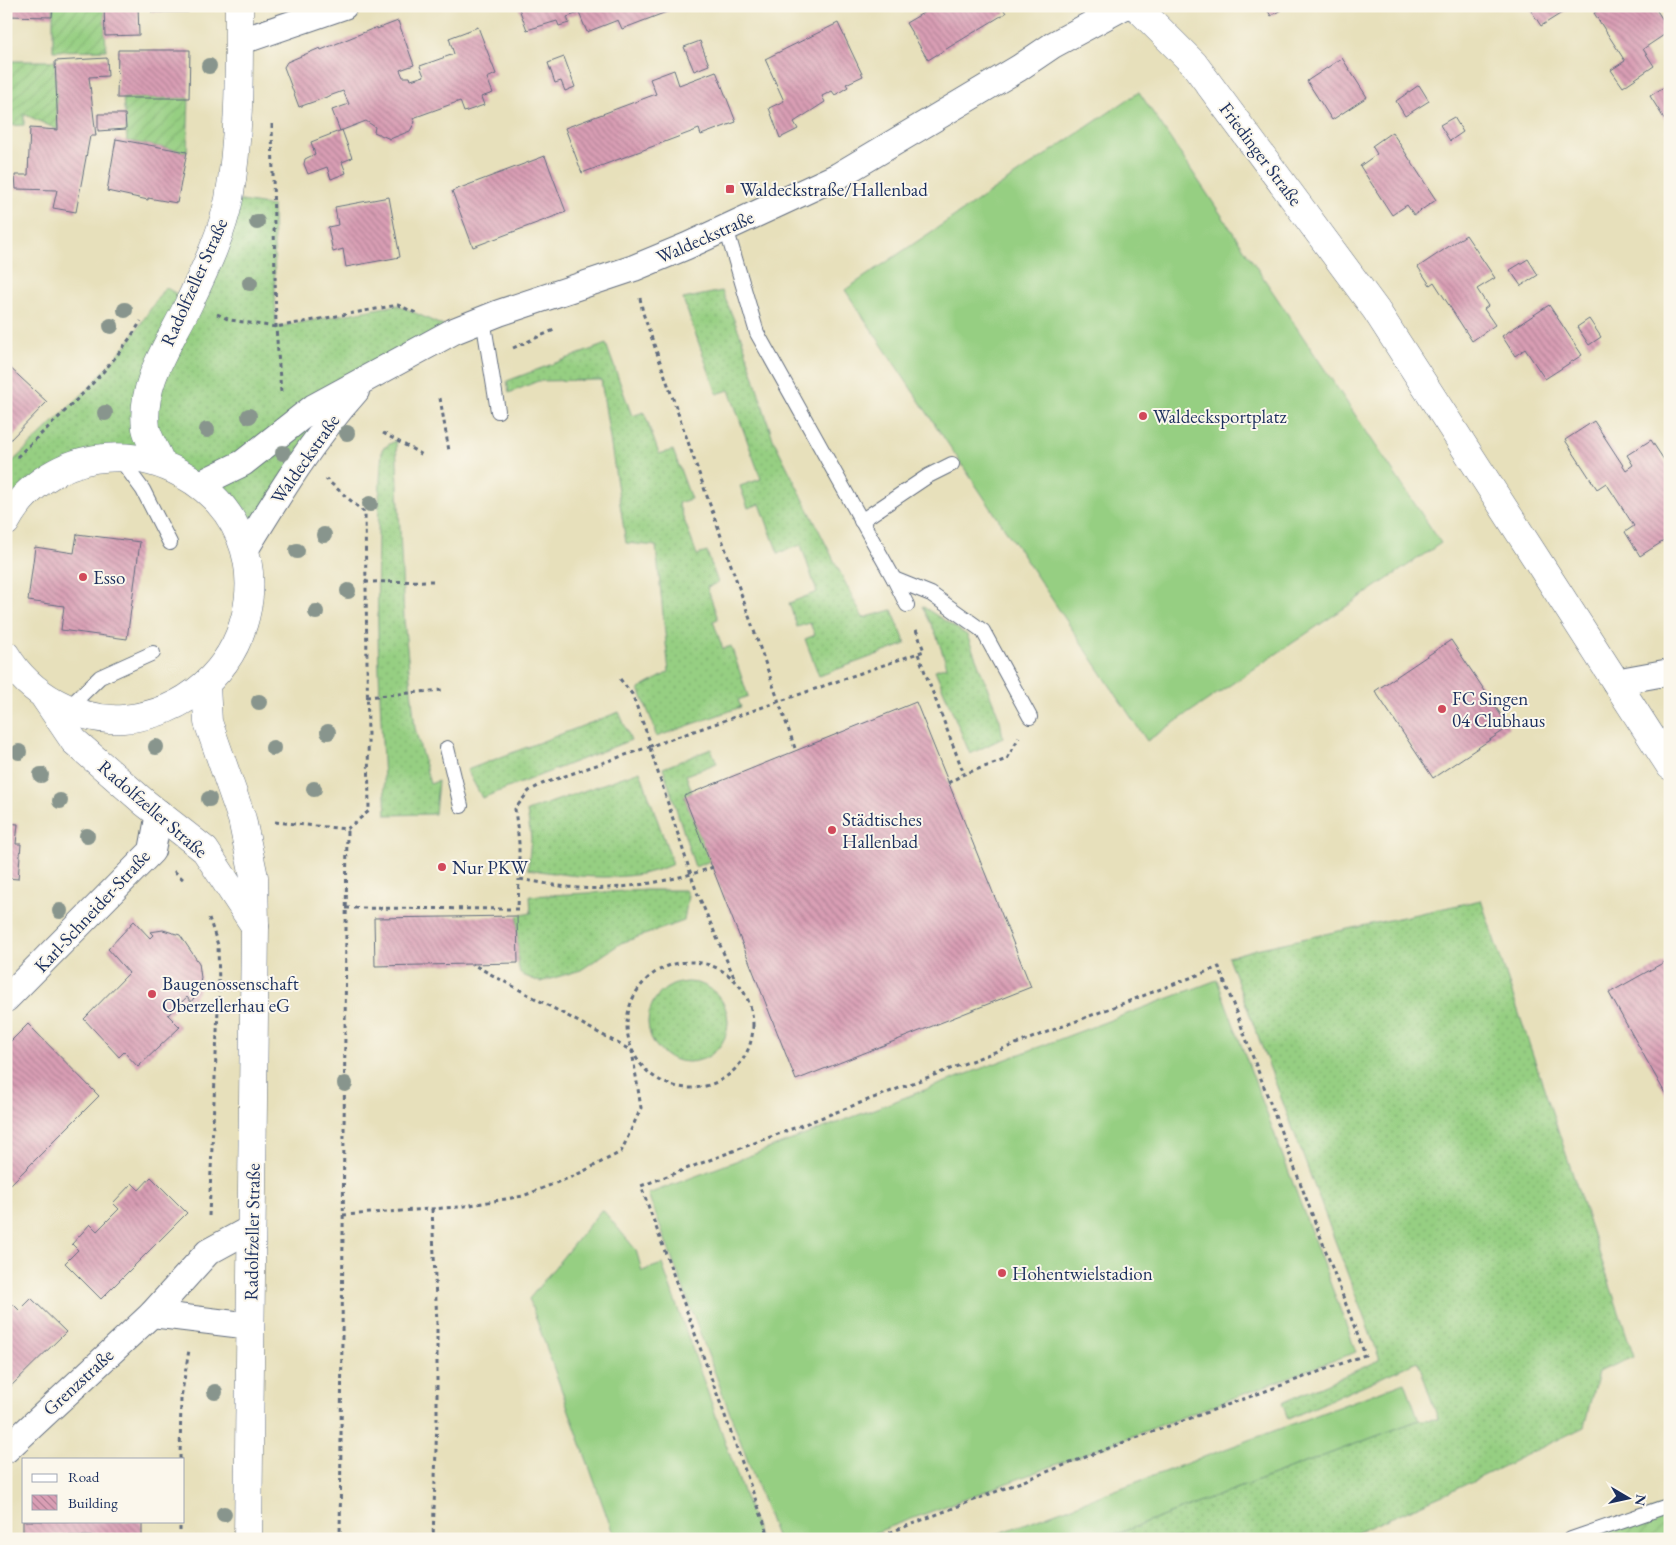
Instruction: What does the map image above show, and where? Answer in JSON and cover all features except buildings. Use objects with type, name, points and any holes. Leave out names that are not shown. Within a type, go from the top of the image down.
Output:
[{"type":"main road","name":"Radolfzeller Straße","points":[[161,462],[146,430],[145,404],[151,379],[190,301],[221,228],[225,214],[235,144],[239,6]]},
{"type":"main road","name":"Friedinger Straße","points":[[1136,6],[1194,64],[1376,310],[1670,766]]},
{"type":"main road","points":[[6,522],[14,508],[42,480],[78,462],[117,456],[161,462],[200,484],[228,514],[245,550],[250,587],[245,623],[230,658],[206,686],[187,700],[166,710],[141,717],[116,719],[100,717],[56,702]]},
{"type":"main road","name":"Radolfzeller Straße","points":[[8,660],[56,702],[74,741],[205,850],[255,926]]},
{"type":"main road","name":"Radolfzeller Straße","points":[[206,686],[208,722],[244,829],[254,877],[248,1539]]},
{"type":"street","points":[[239,42],[344,6]]},
{"type":"street","name":"Waldeckstraße","points":[[200,484],[243,463],[314,407],[373,373],[454,331],[483,319],[634,268],[838,176],[1019,68],[1053,45],[1125,6]]},
{"type":"street","name":"Waldeckstraße","points":[[245,550],[302,458],[332,418],[373,373]]},
{"type":"street","points":[[1616,682],[1670,672]]},
{"type":"street","name":"Karl-Schneider-Straße","points":[[6,999],[152,851],[158,812]]},
{"type":"street","name":"Grenzstraße","points":[[6,1450],[152,1314],[208,1252],[252,1228]]},
{"type":"street","points":[[152,1314],[250,1326]]},
{"type":"lane","points":[[726,228],[757,333],[894,579],[906,606]]},
{"type":"lane","points":[[483,319],[498,411]]},
{"type":"lane","points":[[117,456],[143,490],[170,543]]},
{"type":"lane","points":[[862,521],[928,476],[952,464]]},
{"type":"lane","points":[[894,579],[931,594],[983,631],[1030,717]]},
{"type":"lane","points":[[56,702],[100,677],[153,653]]},
{"type":"lane","points":[[447,748],[462,806]]},
{"type":"lane","points":[[1571,1539],[1670,1505]]},
{"type":"path","points":[[272,117],[276,327],[283,431]]},
{"type":"path","points":[[276,327],[398,305],[454,331]]},
{"type":"path","points":[[643,313],[796,751]]},
{"type":"path","points":[[440,398],[449,451]]},
{"type":"path","points":[[383,433],[424,455]]},
{"type":"path","points":[[302,458],[365,512],[366,697],[370,811],[347,829],[340,1539]]},
{"type":"path","points":[[365,582],[433,581]]},
{"type":"path","points":[[346,908],[518,909],[519,843],[515,809],[529,791],[542,784],[918,654],[924,651],[919,640]]},
{"type":"path","points":[[918,654],[964,774]]},
{"type":"path","points":[[472,964],[632,1051],[645,1070],[661,1081],[679,1087],[699,1088],[718,1082],[734,1070],[746,1054],[752,1036],[753,1016],[747,997],[734,979],[692,875],[632,694],[620,679]]},
{"type":"path","points":[[366,697],[442,690]]},
{"type":"path","points":[[948,782],[964,774],[1007,759],[1030,717]]},
{"type":"path","points":[[519,879],[581,888],[625,886],[692,875],[713,867]]},
{"type":"path","points":[[175,872],[189,884]]},
{"type":"path","points":[[206,913],[218,945],[219,986],[208,1252]]},
{"type":"path","points":[[344,1215],[459,1207],[523,1196],[576,1176],[621,1152],[641,1108],[632,1051],[626,1030],[628,1008],[638,988],[653,972],[673,963],[694,961],[716,966],[734,979]]},
{"type":"path","points":[[770,1539],[641,1186],[1219,967],[1365,1355],[1122,1443],[873,1539]]},
{"type":"path","points":[[432,1209],[437,1324],[437,1408],[433,1539]]},
{"type":"path","points":[[180,1458],[181,1398],[194,1319]]},
{"type":"path","points":[[180,1522],[180,1539]]},
{"type":"green space","points":[[53,6],[104,6],[106,50],[53,51]]},
{"type":"green space","points":[[6,61],[55,61],[58,130],[24,114],[24,125],[6,126]]},
{"type":"green space","name":"Waldecksportplatz","points":[[1139,92],[1441,543],[1147,741],[845,290]]},
{"type":"green space","points":[[123,98],[189,98],[187,152],[127,141]]},
{"type":"green space","points":[[229,199],[273,206],[276,327],[398,305],[454,331],[373,373],[245,550],[200,484],[117,456],[6,500],[6,468],[93,384],[130,340],[165,287],[189,301]]},
{"type":"green space","points":[[722,291],[742,339],[773,439],[863,618],[892,610],[906,644],[819,676],[805,639],[815,635],[810,623],[797,627],[789,603],[817,592],[801,545],[778,553],[760,504],[748,508],[740,486],[761,479],[729,390],[717,394],[683,299]]},
{"type":"green space","points":[[606,344],[632,416],[644,412],[659,454],[673,450],[691,499],[678,503],[697,555],[707,552],[718,583],[707,587],[718,619],[713,621],[723,649],[731,646],[748,696],[738,700],[741,707],[656,737],[654,726],[639,689],[669,672],[656,546],[626,543],[601,380],[538,381],[509,393],[507,381]]},
{"type":"green space","points":[[396,440],[404,619],[415,728],[430,784],[438,781],[435,814],[386,815],[379,678],[377,586],[379,495],[382,449]]},
{"type":"green space","points":[[922,606],[967,635],[1000,720],[1003,738],[970,754],[935,670],[947,666],[936,634]]},
{"type":"green space","points":[[619,712],[631,740],[482,798],[467,770]]},
{"type":"green space","points":[[711,749],[717,763],[686,775],[692,792],[684,796],[710,861],[695,867],[663,768]]},
{"type":"green space","points":[[640,771],[673,864],[639,874],[602,877],[528,869],[531,838],[527,811]]},
{"type":"green space","points":[[646,890],[685,890],[688,896],[684,921],[621,943],[581,970],[540,982],[520,974],[517,916],[531,913],[530,896]]},
{"type":"green space","points":[[1481,900],[1634,1357],[1598,1372],[1584,1427],[1452,1491],[1342,1539],[1103,1539],[1419,1420],[1438,1419],[1418,1361],[1288,1419],[1282,1403],[1380,1360],[1228,957],[1256,949]]},
{"type":"green space","name":"Hohentwielstadion","points":[[1217,980],[1356,1352],[858,1539],[777,1539],[648,1194]]},
{"type":"green space","points":[[688,982],[703,985],[716,994],[725,1007],[728,1022],[725,1037],[716,1050],[703,1059],[688,1062],[673,1059],[660,1050],[651,1037],[648,1022],[651,1007],[660,994],[673,985]]},
{"type":"green space","points":[[602,1209],[636,1250],[642,1271],[662,1264],[758,1534],[758,1539],[615,1539],[529,1299]]},
{"type":"green space","points":[[1405,1382],[1419,1420],[1103,1539],[984,1539]]},
{"type":"green space","points":[[1670,1505],[1670,1539],[1571,1539]]},
{"type":"place","name":"Waldeckstraße/Hallenbad","points":[[730,189]]},
{"type":"place","name":"Waldecksportplatz","points":[[1143,416]]},
{"type":"place","name":"Esso","points":[[83,577]]},
{"type":"place","name":"FC Singen 04 Clubhaus","points":[[1442,709]]},
{"type":"place","name":"Städtisches Hallenbad","points":[[832,830]]},
{"type":"place","name":"Nur PKW","points":[[442,867]]},
{"type":"place","name":"Baugenossenschaft Oberzellerhau eG","points":[[152,994]]},
{"type":"place","name":"Hohentwielstadion","points":[[1002,1273]]}]
